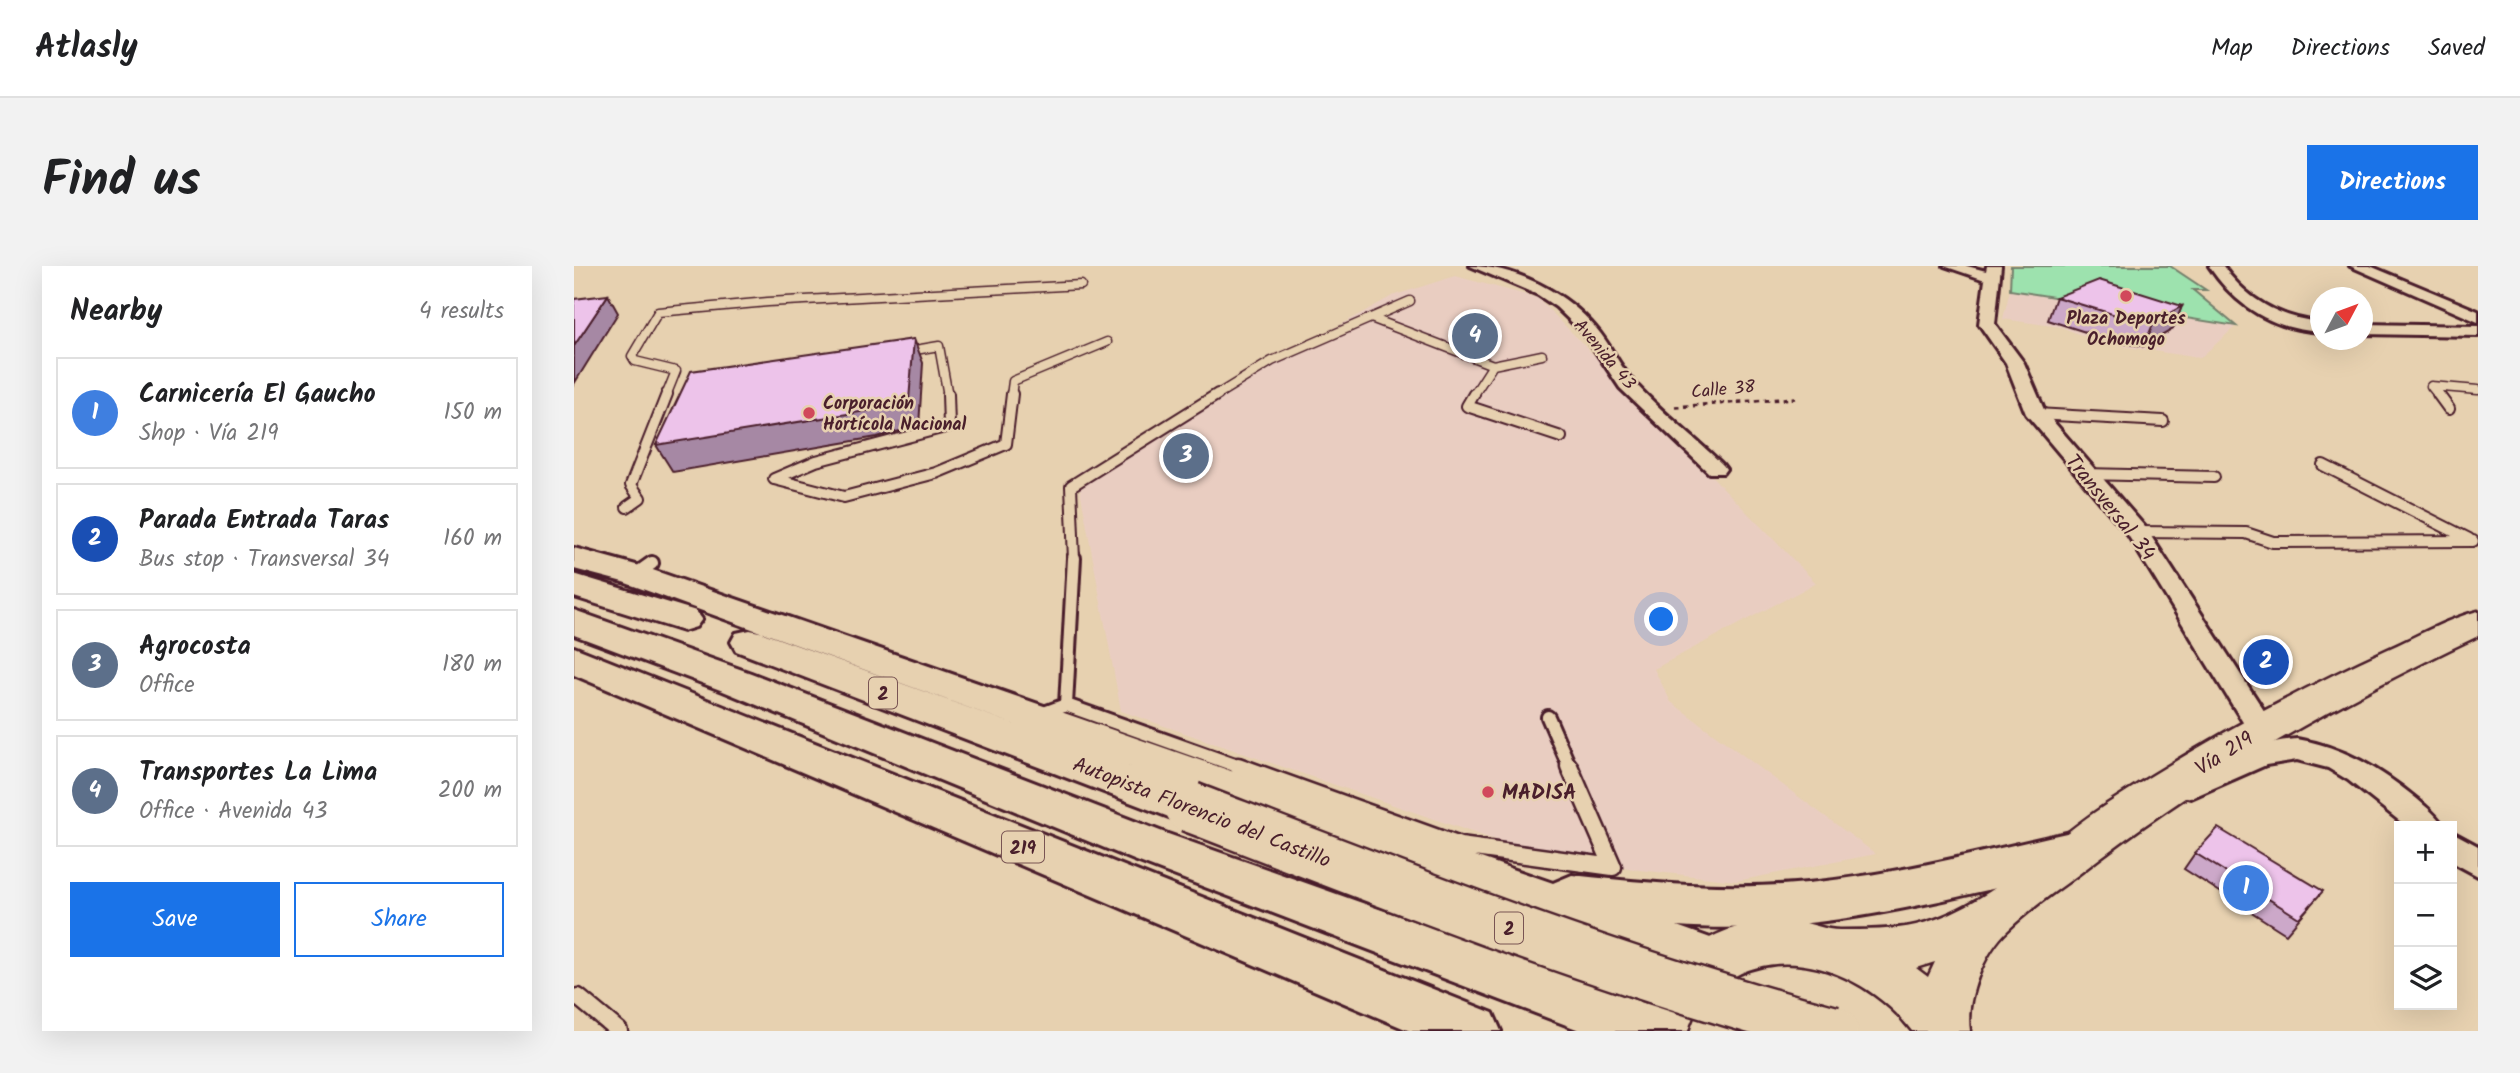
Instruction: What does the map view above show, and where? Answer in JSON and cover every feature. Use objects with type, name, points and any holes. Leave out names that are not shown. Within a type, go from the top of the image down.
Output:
[{"type":"highway","points":[[574,558],[643,570],[1051,711],[1414,853],[1711,961]]},
{"type":"highway","name":"Autopista Florencio del Castillo","points":[[574,585],[704,625],[1450,907],[1695,994],[1833,1031]]},
{"type":"highway","name":"2","points":[[574,622],[737,682],[1151,847],[1649,1031]]},
{"type":"highway","name":"219","points":[[574,660],[1073,869],[1473,1031]]},
{"type":"highway","name":"2","points":[[1414,853],[1563,894],[1643,904],[1723,907],[1794,905],[1863,896],[2071,851]]},
{"type":"main road","name":"Vía 219","points":[[1943,1030],[1947,988],[1959,958],[1990,916],[2071,851],[2122,816],[2274,723],[2398,658],[2478,622]]},
{"type":"main road","name":"Vía 219","points":[[1842,952],[1919,946],[1990,916]]},
{"type":"main road","points":[[1662,1031],[1665,1016],[1684,984],[1711,961],[1750,945],[1795,942],[1842,952],[1897,982],[1922,1003],[1943,1030]]},
{"type":"street","name":"Avenida 43","points":[[1477,266],[1543,292],[1562,304],[1590,331],[1626,384],[1716,469]]},
{"type":"street","points":[[1951,266],[1993,272]]},
{"type":"street","points":[[2216,266],[2231,287],[2273,317],[2297,327],[2310,327]]},
{"type":"street","points":[[2357,266],[2478,317]]},
{"type":"street","name":"Transversal 34","points":[[1993,272],[1987,324],[2015,363],[2036,414],[2137,532],[2274,723]]},
{"type":"street","points":[[2373,329],[2478,331]]},
{"type":"street","points":[[2122,816],[2278,751],[2300,751],[2330,759],[2369,776],[2421,821]]},
{"type":"street","points":[[2457,848],[2478,863]]},
{"type":"lane","points":[[627,507],[640,498],[631,485],[668,386],[676,372],[635,361],[632,356],[657,312],[768,302],[1081,285]]},
{"type":"lane","points":[[1410,301],[1272,361],[1071,485],[1075,573],[1051,711],[1460,846],[1614,867],[1548,717]]},
{"type":"lane","points":[[1371,318],[1493,365],[1542,355]]},
{"type":"lane","points":[[893,354],[939,346],[947,381],[949,426],[911,440],[817,460],[775,479],[844,497],[936,474],[1006,444],[1013,381],[1107,341]]},
{"type":"lane","points":[[1493,365],[1467,406],[1561,437]]},
{"type":"lane","points":[[668,386],[681,384]]},
{"type":"lane","points":[[2449,409],[2431,386],[2478,390]]},
{"type":"lane","points":[[2036,414],[2163,421]]},
{"type":"lane","points":[[2322,465],[2475,542]]},
{"type":"lane","points":[[2085,474],[2214,477]]},
{"type":"lane","points":[[2137,532],[2246,533],[2273,542],[2475,542]]},
{"type":"lane","points":[[578,997],[619,1031]]},
{"type":"path","name":"Calle 38","points":[[1654,409],[1795,398]]},
{"type":"shaded area","points":[[1455,276],[1538,298],[1816,583],[1654,669],[1671,702],[1876,854],[1737,881],[1613,867],[1567,865],[1121,711],[1077,473],[1392,296]]},
{"type":"shaded area","points":[[2010,290],[2236,326],[2200,358],[2101,343],[2061,327],[2003,319]]},
{"type":"green space","name":"Plaza Deportes Ochomogo","points":[[2011,266],[2170,266],[2206,290],[2193,290],[2236,326],[2010,290]]},
{"type":"building","points":[[2099,280],[2182,306],[2154,322],[2129,319],[2056,297]]},
{"type":"building","points":[[608,295],[574,346],[574,299]]},
{"type":"building","points":[[914,339],[909,400],[866,411],[656,445],[691,371]]},
{"type":"building","points":[[2218,828],[2323,891],[2299,918],[2195,853]]},
{"type":"place","name":"Plaza Deportes Ochomogo","points":[[2126,296]]},
{"type":"place","name":"Transportes La Lima","points":[[1475,336]]},
{"type":"place","name":"Corporación Hortícola Nacional","points":[[809,413]]},
{"type":"place","name":"Agrocosta","points":[[1186,456]]},
{"type":"place","name":"Parada Entrada Taras","points":[[2266,662]]},
{"type":"place","name":"MADISA","points":[[1488,792]]},
{"type":"place","name":"Carnicería El Gaucho","points":[[2246,888]]}]
